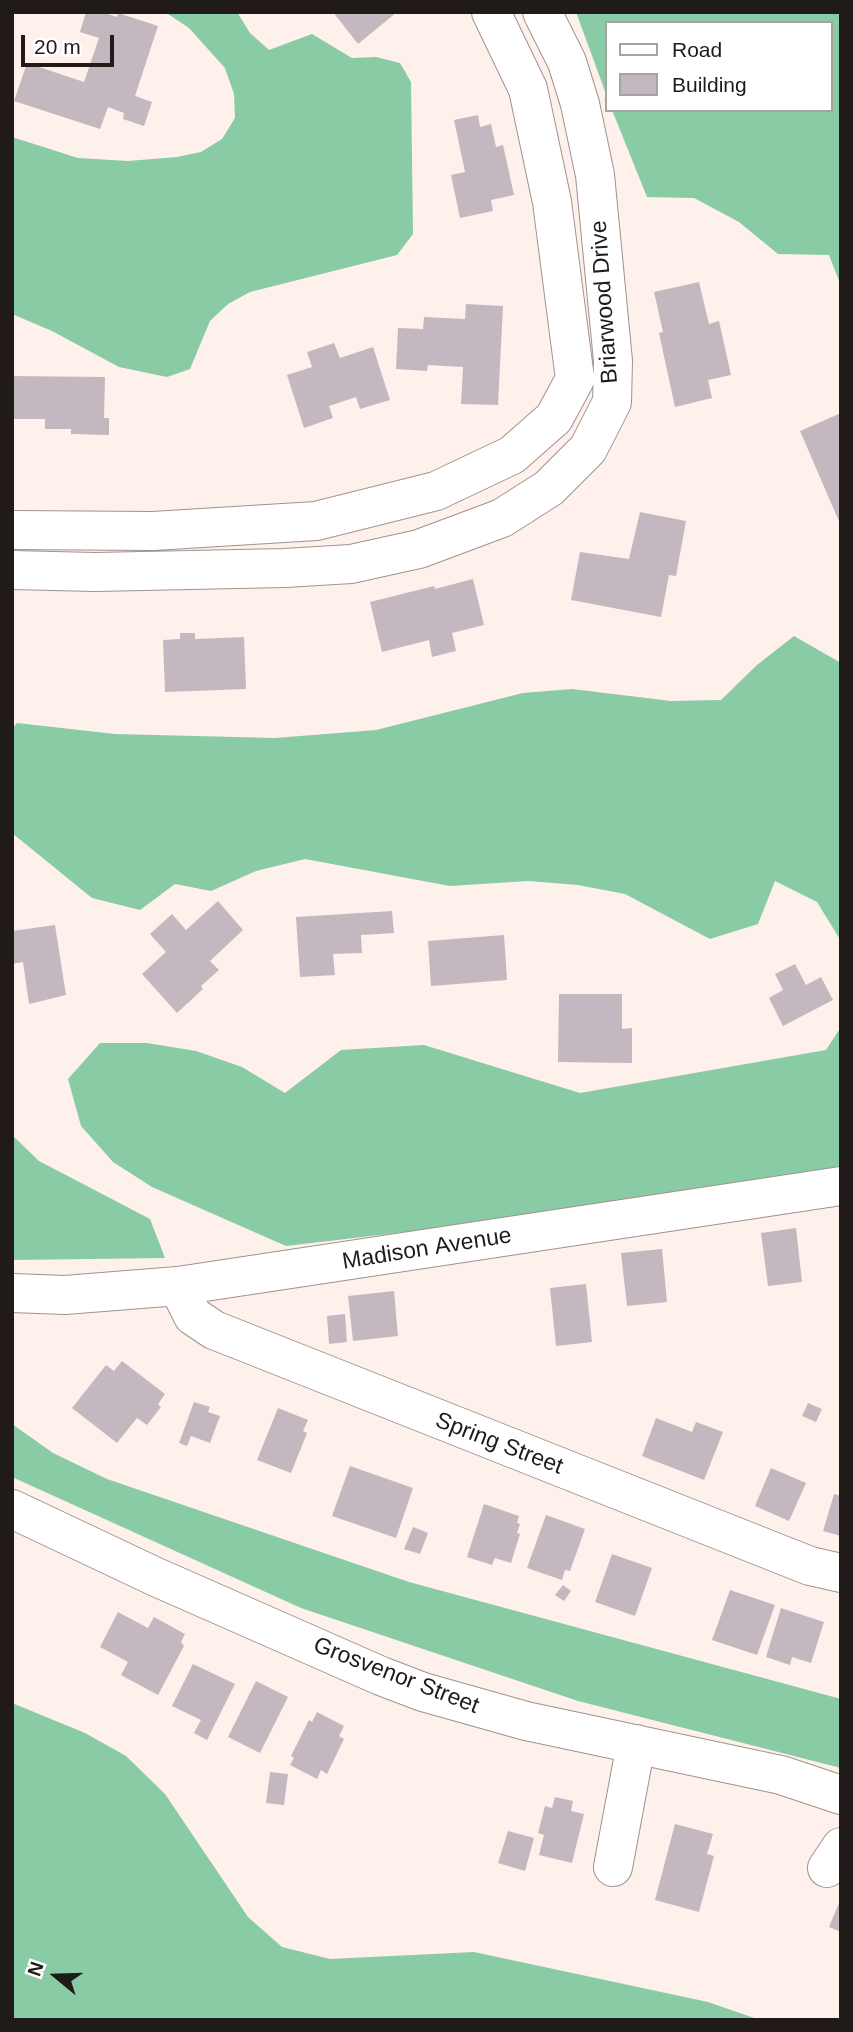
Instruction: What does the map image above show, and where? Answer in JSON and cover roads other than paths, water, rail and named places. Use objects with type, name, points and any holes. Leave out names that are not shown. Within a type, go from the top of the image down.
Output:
[{"type":"street","name":"Briarwood Drive","points":[[12,530],[153,531],[316,521],[436,491],[512,455],[554,418],[575,379],[552,202],[528,89],[491,12]]},
{"type":"street","name":"Briarwood Drive","points":[[12,569],[95,572],[271,568],[364,561],[419,549],[502,518],[549,488],[588,449],[612,402],[613,361],[595,175],[568,62],[542,12]]},
{"type":"street","name":"Madison Avenue","points":[[12,1293],[65,1295],[178,1286],[841,1186]]},
{"type":"street","name":"Spring Street","points":[[178,1286],[193,1316],[214,1331],[810,1566],[841,1573]]},
{"type":"street","name":"Grosvenor Street","points":[[12,1508],[156,1577],[423,1692],[526,1721],[780,1775],[841,1795]]},
{"type":"street","points":[[613,1867],[636,1744]]}]
